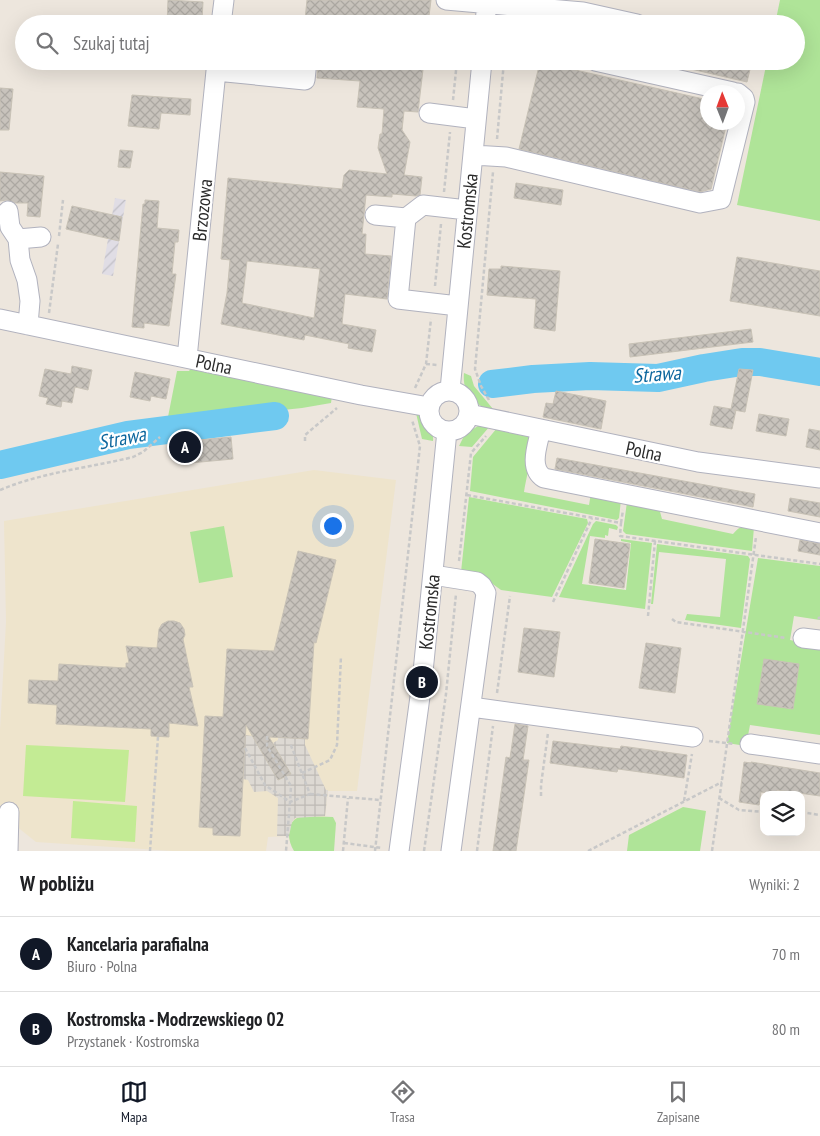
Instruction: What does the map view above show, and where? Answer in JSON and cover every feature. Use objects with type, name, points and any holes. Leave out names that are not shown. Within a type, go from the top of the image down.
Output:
[{"type":"street","points":[[222,15],[224,0]]},
{"type":"street","points":[[446,0],[487,2],[596,15]]},
{"type":"street","points":[[486,15],[487,2]]},
{"type":"street","name":"Brzozowa","points":[[187,358],[216,70]]},
{"type":"street","points":[[241,70],[305,80],[306,70]]},
{"type":"street","name":"Kostromska","points":[[450,390],[481,70]]},
{"type":"street","points":[[635,70],[702,85]]},
{"type":"street","points":[[429,113],[476,119]]},
{"type":"street","points":[[473,155],[506,157],[700,203],[721,199],[738,130]]},
{"type":"street","points":[[375,215],[406,218],[423,205],[467,210]]},
{"type":"street","points":[[8,211],[10,227],[18,239],[20,260],[27,280],[37,327]]},
{"type":"street","points":[[406,218],[398,299],[458,306]]},
{"type":"street","points":[[18,239],[40,237]]},
{"type":"street","name":"Polna","points":[[0,320],[343,391],[420,405]]},
{"type":"street","points":[[450,390],[458,392],[465,398],[469,405],[469,414],[461,427],[447,431],[433,424],[420,405],[432,399],[438,393],[450,390]]},
{"type":"street","name":"Polna","points":[[469,414],[698,462],[820,478]]},
{"type":"street","points":[[540,429],[535,468],[538,474],[544,478],[820,533]]},
{"type":"street","name":"Kostromska","points":[[399,851],[422,682],[447,431]]},
{"type":"street","points":[[433,575],[480,583],[486,593],[451,851]]},
{"type":"street","points":[[471,707],[691,737]]},
{"type":"street","points":[[750,744],[820,754]]},
{"type":"street","points":[[8,851],[9,812]]},
{"type":"path","points":[[344,843],[375,849],[420,446],[410,413],[420,405],[414,390],[426,364],[456,70]]},
{"type":"path","points":[[424,851],[446,694],[471,453],[493,427],[496,412],[481,386],[475,369],[503,70]]},
{"type":"path","points":[[37,327],[64,200]]},
{"type":"path","points":[[305,441],[305,435],[341,405],[343,391]]},
{"type":"path","points":[[0,490],[28,479],[55,472],[133,457],[143,452],[160,437]]},
{"type":"path","points":[[467,495],[621,524],[620,536],[820,564]]},
{"type":"path","points":[[553,602],[592,518]]},
{"type":"path","points":[[712,851],[759,521]]},
{"type":"path","points":[[648,616],[655,541]]},
{"type":"path","points":[[672,619],[676,622],[790,638],[812,639]]},
{"type":"path","points":[[302,773],[330,760],[337,745],[341,656]]},
{"type":"path","points":[[541,796],[550,717]]},
{"type":"path","points":[[266,736],[267,746],[291,786],[286,851]]},
{"type":"path","points":[[150,851],[158,737]]},
{"type":"path","points":[[684,801],[693,746],[691,737],[746,746],[750,744]]},
{"type":"path","points":[[290,743],[310,794]]},
{"type":"path","points":[[245,748],[265,785],[290,802]]},
{"type":"path","points":[[588,851],[722,782]]},
{"type":"path","points":[[290,802],[310,794],[380,800]]},
{"type":"path","points":[[343,851],[348,798]]},
{"type":"path","points":[[719,798],[739,810],[760,812]]},
{"type":"path","points":[[805,813],[820,815]]},
{"type":"shaded area","points":[[115,198],[126,200],[113,276],[102,274]]},
{"type":"shaded area","points":[[314,470],[396,480],[357,791],[328,791],[325,818],[291,838],[286,836],[268,837],[266,851],[173,851],[36,842],[0,811],[0,730],[6,622],[4,521]]},
{"type":"shaded area","points":[[245,735],[252,736],[279,780],[291,774],[273,743],[278,740],[278,737],[305,739],[305,745],[326,790],[328,790],[325,816],[295,818],[292,822],[289,836],[277,836],[278,798],[267,791],[254,792],[248,780],[243,779]]},
{"type":"green space","points":[[780,0],[820,0],[820,221],[737,205],[765,70],[805,70],[805,15],[777,15]]},
{"type":"green space","points":[[192,367],[332,396],[331,403],[302,408],[167,422],[177,371],[189,371]]},
{"type":"green space","points":[[464,373],[471,376],[474,386],[493,409],[492,411],[470,397],[465,387]]},
{"type":"green space","points":[[416,413],[424,418],[429,425],[433,441],[422,439]]},
{"type":"green space","points":[[478,426],[490,426],[472,447],[459,446],[465,434]]},
{"type":"green space","points":[[497,428],[528,435],[531,447],[524,492],[589,505],[591,493],[621,500],[619,518],[617,520],[470,491],[473,457]]},
{"type":"green space","points":[[469,497],[587,519],[588,523],[552,597],[501,590],[490,582],[461,572]]},
{"type":"green space","points":[[627,502],[659,508],[662,519],[733,534],[742,527],[754,527],[752,551],[626,534],[623,531]]},
{"type":"green space","points":[[596,521],[618,527],[617,530],[609,528],[608,536],[605,535],[605,538],[590,536],[582,584],[626,590],[631,543],[621,541],[621,539],[652,543],[645,609],[559,597]]},
{"type":"green space","points":[[224,526],[233,577],[199,583],[190,532]]},
{"type":"green space","points":[[657,544],[748,556],[750,559],[741,628],[685,620],[687,614],[720,617],[726,559],[659,552],[653,604],[651,604]]},
{"type":"green space","points":[[758,558],[820,566],[820,620],[794,616],[790,640],[820,646],[820,735],[750,725],[746,746],[727,743]]},
{"type":"green space","points":[[26,745],[129,750],[125,802],[23,796]]},
{"type":"green space","points":[[73,801],[137,806],[135,842],[71,838]]},
{"type":"green space","points":[[683,807],[706,811],[700,851],[627,851],[629,835]]},
{"type":"green space","points":[[304,816],[333,817],[336,823],[334,851],[294,851],[291,846],[289,829],[294,820]]},
{"type":"building","points":[[168,0],[203,2],[202,15],[167,15]]},
{"type":"building","points":[[307,0],[431,0],[429,15],[306,15]]},
{"type":"building","points":[[317,70],[423,70],[418,112],[404,111],[402,130],[410,142],[404,175],[422,177],[420,195],[392,194],[392,197],[366,195],[362,234],[366,234],[365,254],[391,256],[387,299],[345,294],[342,324],[376,330],[372,352],[348,348],[349,344],[305,335],[304,340],[221,324],[227,293],[230,260],[221,259],[228,178],[342,189],[344,175],[349,170],[387,174],[378,148],[380,134],[382,134],[384,109],[357,107],[360,81],[317,78]],"holes":[[[247,261],[320,269],[314,318],[242,303]]]},
{"type":"building","points":[[538,70],[575,70],[700,98],[700,130],[725,130],[711,189],[700,192],[519,149]]},
{"type":"building","points":[[695,70],[750,70],[747,82]]},
{"type":"building","points":[[0,88],[13,89],[9,130],[0,130]]},
{"type":"building","points":[[132,95],[191,99],[190,115],[161,113],[159,129],[128,126]]},
{"type":"building","points":[[120,150],[133,151],[130,168],[118,167]]},
{"type":"building","points":[[0,172],[44,176],[40,217],[27,216],[28,203],[0,201]]},
{"type":"building","points":[[516,183],[563,190],[561,205],[514,198]]},
{"type":"building","points":[[145,200],[159,201],[157,228],[179,230],[178,242],[175,242],[172,274],[176,274],[169,326],[144,323],[144,328],[132,327],[143,204],[145,204]]},
{"type":"building","points":[[72,206],[122,217],[119,241],[66,229]]},
{"type":"building","points":[[737,257],[820,271],[820,316],[730,301]]},
{"type":"building","points":[[501,266],[560,271],[555,331],[534,328],[536,299],[487,295],[489,269],[501,269]]},
{"type":"building","points":[[751,329],[753,342],[630,357],[629,344]]},
{"type":"building","points":[[72,366],[92,370],[88,390],[75,387],[72,403],[62,401],[61,407],[46,404],[48,398],[39,396],[45,369],[71,374]]},
{"type":"building","points":[[739,369],[753,370],[745,412],[736,410],[732,429],[710,425],[714,406],[731,409]]},
{"type":"building","points":[[135,372],[170,379],[166,399],[151,396],[150,401],[130,397]]},
{"type":"building","points":[[556,391],[606,401],[601,429],[543,417],[546,403],[553,404]]},
{"type":"building","points":[[759,414],[789,419],[786,436],[756,431]]},
{"type":"building","points":[[809,429],[820,431],[820,450],[806,447]]},
{"type":"building","points":[[231,437],[233,459],[184,462],[182,444],[188,443],[188,441]]},
{"type":"building","points":[[557,458],[755,494],[753,507],[555,469]]},
{"type":"building","points":[[790,498],[820,503],[820,517],[788,511]]},
{"type":"building","points":[[595,539],[630,544],[624,588],[589,583]]},
{"type":"building","points":[[800,540],[820,544],[820,555],[798,551]]},
{"type":"building","points":[[298,551],[336,560],[316,643],[314,642],[308,739],[269,737],[291,774],[278,780],[246,725],[240,836],[213,835],[213,828],[199,827],[205,716],[223,717],[227,649],[274,651]]},
{"type":"building","points":[[168,621],[180,623],[184,629],[185,635],[183,639],[193,687],[189,687],[198,726],[169,723],[169,737],[151,736],[151,729],[56,724],[57,705],[28,703],[29,680],[58,681],[59,664],[126,668],[126,663],[129,663],[126,646],[157,648],[159,629],[162,624]]},
{"type":"building","points":[[524,628],[560,632],[554,677],[518,672]]},
{"type":"building","points":[[646,643],[681,648],[675,693],[639,688]]},
{"type":"building","points":[[764,659],[799,664],[793,709],[757,704]]},
{"type":"building","points":[[515,724],[528,726],[523,760],[529,760],[516,851],[493,851],[506,757],[510,758]]},
{"type":"building","points":[[553,741],[620,749],[621,746],[687,755],[684,778],[618,769],[617,772],[550,763]]},
{"type":"building","points":[[744,762],[820,773],[820,796],[805,794],[805,791],[760,791],[759,805],[739,802]]},
{"type":"waterway","name":"Strawa","points":[[492,384],[533,379],[590,376],[658,378],[742,362],[760,362],[820,372]]},
{"type":"waterway","name":"Strawa","points":[[0,465],[128,435],[275,416]]},
{"type":"place","name":"Kancelaria parafialna","points":[[185,447]]},
{"type":"place","name":"Kostromska - Modrzewskiego 02","points":[[422,682]]}]
